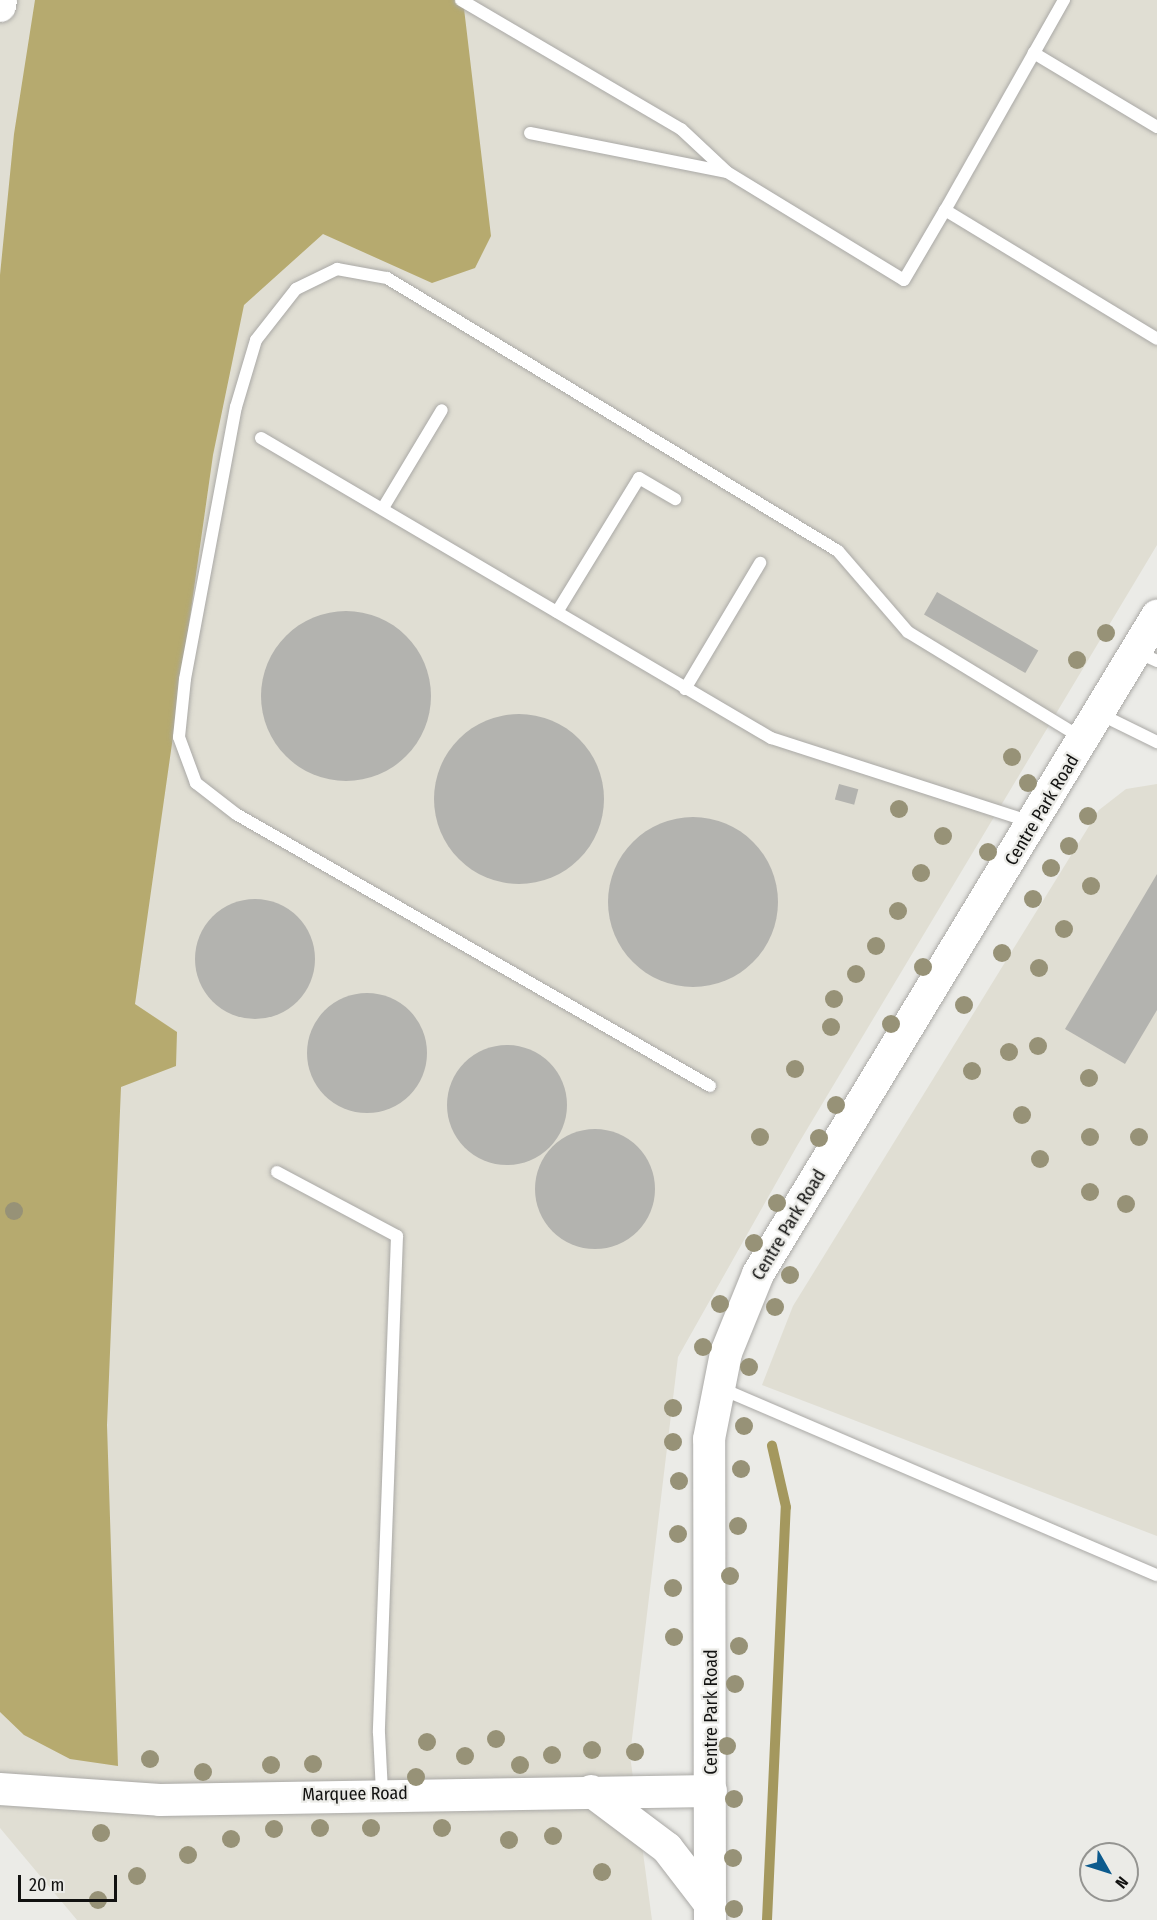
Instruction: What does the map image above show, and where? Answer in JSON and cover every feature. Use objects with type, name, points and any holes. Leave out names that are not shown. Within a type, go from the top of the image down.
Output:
[{"type":"street","points":[[0,6],[1,0]]},
{"type":"street","name":"Centre Park Road","points":[[710,1912],[709,1439],[726,1353],[758,1274],[1093,727],[1147,657],[1157,616]]},
{"type":"street","name":"Marquee Road","points":[[0,1788],[160,1800],[382,1793],[711,1791]]},
{"type":"street","points":[[591,1791],[667,1848],[710,1912]]},
{"type":"lane","points":[[462,0],[681,129],[727,172],[904,280],[1064,0]]},
{"type":"lane","points":[[1034,53],[1157,127]]},
{"type":"lane","points":[[530,133],[727,172]]},
{"type":"lane","points":[[945,210],[1157,339]]},
{"type":"lane","points":[[710,1086],[236,814],[196,783],[179,737],[185,679],[236,407],[256,340],[296,289],[338,269],[387,279],[838,551],[908,632],[1093,727],[1157,742]]},
{"type":"lane","points":[[383,508],[442,410]]},
{"type":"lane","points":[[261,438],[383,508],[685,689],[791,747],[1034,823]]},
{"type":"lane","points":[[557,612],[639,478],[675,498]]},
{"type":"lane","points":[[685,689],[760,563]]},
{"type":"lane","points":[[277,1172],[397,1236],[379,1733],[382,1793]]},
{"type":"lane","points":[[719,1388],[1157,1575]]},
{"type":"shaded area","points":[[0,0],[1157,0],[1157,545],[797,1146],[678,1357],[630,1755],[652,1920],[77,1920],[0,1828]]},
{"type":"shaded area","points":[[35,0],[463,0],[491,236],[475,268],[432,283],[323,234],[244,305],[213,455],[135,1004],[177,1032],[176,1066],[121,1087],[107,1425],[118,1766],[70,1759],[24,1735],[0,1712],[0,275],[14,134]]},
{"type":"shaded area","points":[[1157,784],[1157,1536],[762,1385],[793,1306],[1099,810],[1126,789]]},
{"type":"building","points":[[937,592],[1038,650],[1025,673],[924,615]]},
{"type":"building","points":[[346,611],[363,612],[379,617],[406,636],[425,663],[430,679],[430,713],[425,729],[406,756],[379,775],[363,780],[346,781],[329,780],[313,775],[286,756],[267,729],[262,713],[261,696],[262,679],[267,663],[286,636],[313,617],[329,612]]},
{"type":"building","points":[[519,714],[536,715],[552,720],[579,739],[598,766],[603,782],[603,816],[598,832],[579,859],[552,878],[536,883],[519,884],[502,883],[486,878],[459,859],[440,832],[435,816],[434,799],[435,782],[440,766],[459,739],[486,720],[502,715]]},
{"type":"building","points":[[839,784],[858,789],[854,805],[835,799]]},
{"type":"building","points":[[693,817],[710,818],[726,823],[753,842],[772,869],[777,885],[777,919],[772,935],[753,962],[726,981],[710,986],[693,987],[676,986],[660,981],[633,962],[614,935],[609,919],[608,902],[609,885],[614,869],[633,842],[660,823],[676,818]]},
{"type":"building","points":[[1157,874],[1157,1010],[1125,1064],[1065,1029]]},
{"type":"building","points":[[255,899],[278,903],[298,916],[311,936],[315,959],[311,982],[298,1002],[278,1015],[255,1019],[232,1015],[212,1002],[199,982],[195,959],[199,936],[212,916],[232,903]]},
{"type":"building","points":[[367,993],[390,997],[410,1010],[423,1030],[427,1053],[423,1076],[410,1096],[390,1109],[367,1113],[344,1109],[324,1096],[311,1076],[307,1053],[311,1030],[324,1010],[344,997]]},
{"type":"building","points":[[507,1045],[530,1049],[550,1062],[563,1082],[567,1105],[563,1128],[550,1148],[530,1161],[507,1165],[484,1161],[464,1148],[451,1128],[447,1105],[451,1082],[464,1062],[484,1049]]},
{"type":"building","points":[[595,1129],[618,1133],[638,1146],[651,1166],[655,1189],[651,1212],[638,1232],[618,1245],[595,1249],[572,1245],[552,1232],[539,1212],[535,1189],[539,1166],[552,1146],[572,1133]]},
{"type":"waterway","points":[[767,1920],[786,1507],[772,1446]]}]
